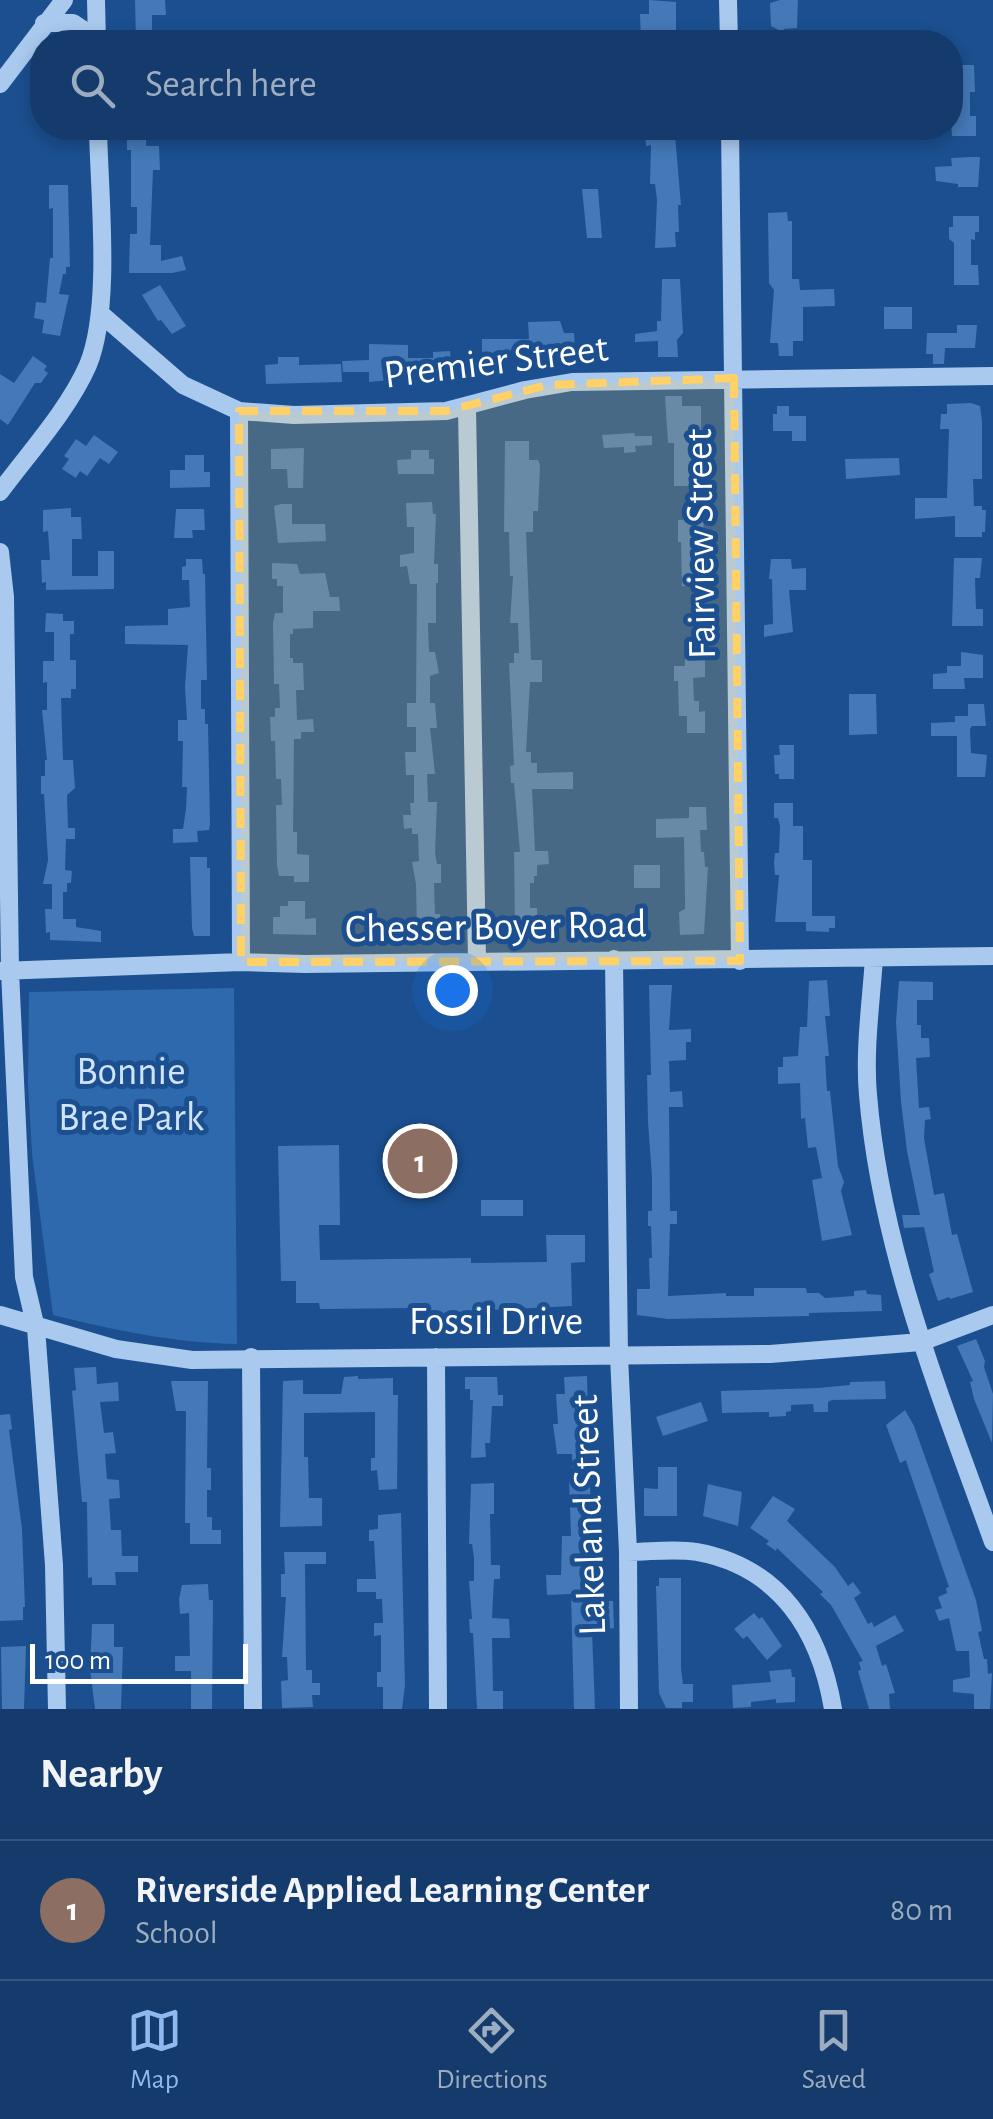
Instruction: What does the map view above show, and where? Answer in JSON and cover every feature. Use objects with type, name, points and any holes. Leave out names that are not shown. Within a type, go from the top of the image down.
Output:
[{"type":"street","points":[[39,30],[64,0]]},
{"type":"street","points":[[96,0],[97,30]]},
{"type":"street","points":[[728,0],[729,30]]},
{"type":"street","points":[[44,23],[73,23],[82,30]]},
{"type":"street","points":[[0,84],[30,42]]},
{"type":"street","points":[[0,492],[82,378],[92,352],[101,314],[98,140]]},
{"type":"street","name":"Fairview Street","points":[[730,140],[740,961]]},
{"type":"street","name":"Premier Street","points":[[101,314],[183,385],[239,411],[446,412],[525,390],[572,382],[993,376]]},
{"type":"street","points":[[467,408],[478,961]]},
{"type":"street","points":[[239,411],[241,962]]},
{"type":"street","points":[[0,552],[5,597],[5,971],[24,1277],[36,1328],[54,1564],[57,1709]]},
{"type":"street","name":"Chesser Boyer Road","points":[[5,971],[241,962],[993,956]]},
{"type":"street","points":[[874,958],[867,1092],[888,1224],[921,1342],[993,1542]]},
{"type":"street","name":"Lakeland Street","points":[[614,959],[618,1356],[628,1552],[629,1709]]},
{"type":"street","name":"Fossil Drive","points":[[0,1316],[116,1348],[192,1360],[770,1354],[921,1342],[993,1314]]},
{"type":"street","points":[[251,1357],[253,1709]]},
{"type":"street","points":[[436,1357],[438,1709]]},
{"type":"street","points":[[628,1552],[696,1552],[735,1564],[764,1580],[794,1610],[815,1642],[827,1673],[833,1709]]},
{"type":"highlighted area","points":[[734,378],[740,961],[241,962],[239,411],[446,411],[547,385]]},
{"type":"green space","name":"Bonnie Brae Park","points":[[234,988],[237,1344],[144,1335],[53,1315],[32,1154],[29,992]]},
{"type":"building","points":[[135,0],[165,0],[166,15],[152,15],[152,30],[136,30]]},
{"type":"building","points":[[649,0],[676,2],[676,30],[641,30],[640,14],[649,14]]},
{"type":"building","points":[[798,0],[797,28],[778,30],[771,26],[770,3]]},
{"type":"building","points":[[963,65],[974,65],[975,92],[970,92],[970,116],[976,116],[976,136],[963,136]]},
{"type":"building","points":[[127,140],[146,140],[146,146],[159,146],[160,170],[153,170],[150,245],[161,245],[161,261],[182,256],[186,270],[129,273],[130,234],[137,234],[137,207],[131,207],[131,150],[127,150]]},
{"type":"building","points":[[646,140],[675,140],[681,205],[676,247],[655,248],[657,200],[655,184],[650,184],[651,145],[646,146]]},
{"type":"building","points":[[980,157],[978,187],[936,181],[935,167],[952,166],[951,158]]},
{"type":"building","points":[[49,185],[68,185],[70,267],[63,274],[59,294],[69,295],[60,336],[42,333],[44,320],[34,318],[36,302],[46,303],[53,258]]},
{"type":"building","points":[[582,189],[598,189],[602,238],[587,238]]},
{"type":"building","points":[[787,212],[788,221],[792,221],[792,279],[799,279],[800,290],[834,289],[835,306],[803,307],[803,341],[793,341],[793,356],[779,356],[778,343],[770,343],[774,290],[769,283],[768,213]]},
{"type":"building","points":[[953,216],[979,216],[979,232],[975,232],[975,240],[971,239],[971,265],[978,265],[979,285],[954,285],[954,243],[949,239]]},
{"type":"building","points":[[662,279],[680,279],[683,333],[677,340],[678,357],[658,357],[658,341],[635,342],[635,334],[657,331],[657,321],[661,321]]},
{"type":"building","points":[[160,285],[186,326],[172,334],[158,321],[142,295]]},
{"type":"building","points":[[884,307],[912,307],[912,329],[884,329]]},
{"type":"building","points":[[560,321],[564,333],[574,333],[575,349],[560,353],[502,351],[502,357],[482,357],[482,339],[529,339],[528,322]]},
{"type":"building","points":[[957,325],[977,325],[975,348],[945,348],[944,364],[933,364],[933,354],[926,354],[927,333],[957,333]]},
{"type":"building","points":[[369,344],[408,345],[408,358],[433,358],[433,352],[450,351],[453,381],[431,376],[369,382],[369,372],[343,372],[342,361],[369,360]]},
{"type":"building","points":[[33,356],[47,366],[44,370],[48,373],[41,383],[35,383],[8,425],[0,419],[0,374],[14,383]]},
{"type":"building","points":[[278,357],[299,357],[299,365],[341,364],[342,382],[266,384],[265,365],[278,364]]},
{"type":"building","points":[[665,396],[682,396],[682,406],[701,406],[705,481],[695,481],[695,486],[674,486],[674,443],[668,443]]},
{"type":"building","points":[[947,404],[980,406],[982,421],[982,479],[973,479],[974,506],[986,510],[985,532],[982,537],[955,537],[955,516],[915,519],[915,498],[947,498],[949,429],[940,429],[941,414],[947,414]]},
{"type":"building","points":[[777,406],[789,406],[789,416],[806,416],[806,441],[792,441],[792,431],[773,431]]},
{"type":"building","points":[[94,435],[118,452],[109,464],[100,458],[87,476],[80,471],[76,478],[62,469],[69,459],[64,456],[76,439],[86,446]]},
{"type":"building","points":[[602,435],[652,436],[652,445],[635,446],[636,452],[624,453],[624,447],[604,448]]},
{"type":"building","points":[[505,441],[529,441],[529,460],[538,460],[540,465],[538,511],[533,511],[533,532],[526,532],[531,660],[542,660],[542,682],[530,682],[526,752],[531,752],[531,763],[537,763],[537,773],[573,772],[573,789],[532,789],[535,851],[548,851],[549,864],[537,865],[537,876],[530,883],[530,908],[537,908],[538,932],[520,933],[520,924],[515,924],[514,852],[520,852],[510,766],[514,765],[509,663],[514,663],[514,653],[519,653],[518,623],[510,623],[513,576],[509,532],[504,532]]},
{"type":"building","points":[[304,448],[303,488],[288,488],[287,469],[271,469],[271,449]]},
{"type":"building","points":[[411,450],[429,450],[429,459],[434,459],[434,474],[398,474],[397,460],[411,459]]},
{"type":"building","points":[[185,455],[204,455],[204,472],[210,472],[210,487],[170,488],[170,470],[185,470]]},
{"type":"building","points":[[899,458],[900,475],[846,479],[845,459]]},
{"type":"building","points":[[432,502],[436,514],[434,564],[438,564],[438,583],[436,623],[428,623],[429,652],[435,652],[439,673],[430,676],[430,703],[435,703],[437,728],[430,728],[435,774],[427,774],[428,802],[437,802],[435,853],[437,864],[441,864],[441,883],[434,883],[440,932],[417,932],[412,862],[419,861],[418,834],[412,834],[412,828],[404,829],[403,815],[411,815],[410,803],[414,803],[414,775],[406,775],[405,752],[416,752],[416,727],[407,727],[407,703],[416,703],[417,584],[410,584],[407,566],[400,567],[400,555],[414,553],[414,527],[407,527],[406,503]]},
{"type":"building","points":[[292,504],[292,524],[325,524],[326,541],[278,543],[274,506]]},
{"type":"building","points":[[71,508],[71,517],[81,517],[82,539],[72,539],[72,576],[98,576],[98,551],[114,551],[114,589],[46,590],[46,582],[42,583],[41,560],[50,560],[48,531],[43,532],[43,510]]},
{"type":"building","points":[[176,509],[204,509],[205,530],[192,530],[193,538],[174,538]]},
{"type":"building","points":[[683,512],[704,512],[703,534],[696,536],[696,561],[703,561],[704,581],[697,581],[697,585],[682,586],[678,520],[683,520]]},
{"type":"building","points":[[954,558],[982,558],[980,578],[975,578],[976,609],[983,609],[983,626],[952,626]]},
{"type":"building","points":[[186,559],[202,559],[205,574],[207,680],[201,680],[201,709],[205,709],[208,724],[210,824],[209,830],[197,831],[198,842],[173,843],[173,829],[183,829],[186,809],[187,787],[182,787],[183,741],[178,741],[178,720],[187,720],[188,645],[125,644],[125,626],[168,625],[168,609],[190,607],[189,580],[182,580]]},
{"type":"building","points":[[771,559],[791,559],[792,569],[806,568],[806,590],[789,590],[793,632],[764,637],[764,625],[773,624]]},
{"type":"building","points":[[272,563],[297,564],[300,574],[325,573],[330,597],[339,597],[340,611],[313,611],[313,628],[293,629],[290,634],[290,658],[293,663],[303,663],[304,690],[296,690],[297,720],[313,719],[314,732],[301,732],[301,739],[294,739],[293,832],[297,832],[297,854],[309,855],[309,882],[279,876],[277,866],[276,805],[282,805],[281,779],[276,779],[270,717],[275,717],[275,708],[280,708],[279,684],[274,684],[273,623],[275,613],[283,613],[283,586],[277,586],[277,579],[272,579]]},
{"type":"building","points":[[46,613],[63,614],[63,621],[74,621],[70,660],[76,660],[76,689],[71,689],[71,698],[61,698],[63,760],[73,760],[75,788],[67,795],[68,828],[75,828],[75,839],[66,839],[65,870],[72,871],[71,883],[63,892],[63,919],[76,919],[76,927],[101,931],[101,942],[50,940],[50,932],[46,933],[45,909],[52,909],[52,884],[43,884],[48,860],[41,794],[41,776],[45,776],[47,760],[42,710],[47,710],[47,682],[43,683],[43,661],[54,661],[54,632],[45,632]]},
{"type":"building","points":[[961,652],[983,655],[983,678],[964,678],[965,689],[933,689],[933,674],[947,673],[947,666],[961,666]]},
{"type":"building","points":[[685,658],[705,658],[705,677],[693,678],[694,701],[699,701],[699,712],[705,711],[705,733],[687,733],[687,716],[679,716],[674,666],[685,666]]},
{"type":"building","points":[[849,694],[876,694],[877,734],[849,735]]},
{"type":"building","points":[[968,704],[984,704],[986,726],[970,729],[971,753],[987,755],[985,777],[957,777],[957,736],[931,736],[931,723],[955,722],[955,716],[968,716]]},
{"type":"building","points":[[779,745],[794,745],[794,779],[779,779],[779,774],[775,774],[774,755],[780,755]]},
{"type":"building","points":[[774,803],[793,803],[793,826],[803,826],[803,860],[812,860],[812,916],[835,916],[835,928],[829,928],[829,932],[806,931],[806,922],[775,922],[779,875],[775,875],[774,862],[775,853],[779,853],[780,826],[778,818],[774,818]]},
{"type":"building","points":[[689,807],[706,807],[707,830],[700,830],[701,852],[708,867],[704,934],[680,935],[679,912],[685,909],[684,837],[656,838],[656,819],[689,818]]},
{"type":"building","points":[[190,857],[207,857],[210,868],[210,936],[194,936]]},
{"type":"building","points":[[634,865],[660,865],[660,888],[634,888]]},
{"type":"building","points":[[288,901],[305,901],[305,919],[316,918],[316,935],[273,934],[273,917],[280,917],[280,906],[288,906]]},
{"type":"building","points":[[827,980],[827,1091],[844,1182],[841,1191],[852,1235],[822,1241],[812,1180],[822,1178],[816,1147],[808,1148],[805,1118],[801,1119],[800,1083],[778,1084],[778,1067],[783,1067],[783,1057],[798,1056],[800,1027],[807,1027],[809,981]]},
{"type":"building","points":[[899,981],[933,982],[933,1000],[917,1000],[917,1025],[921,1025],[921,1038],[929,1038],[930,1057],[916,1058],[919,1108],[929,1107],[931,1119],[925,1120],[924,1138],[934,1195],[944,1193],[952,1235],[957,1234],[973,1292],[938,1301],[929,1274],[934,1272],[924,1227],[904,1228],[902,1215],[920,1215],[901,1102],[896,1022]]},
{"type":"building","points":[[649,985],[672,985],[669,1030],[691,1029],[686,1060],[669,1061],[670,1092],[682,1091],[683,1107],[669,1107],[670,1211],[677,1211],[677,1224],[670,1224],[668,1296],[754,1296],[754,1288],[806,1288],[807,1293],[819,1293],[825,1298],[854,1296],[854,1291],[866,1290],[867,1294],[881,1295],[882,1311],[668,1319],[637,1315],[637,1289],[650,1289],[652,1258],[648,1226],[648,1211],[652,1211],[647,1075],[651,1075]]},
{"type":"building","points":[[339,1145],[340,1225],[319,1225],[320,1260],[471,1258],[471,1263],[547,1262],[546,1235],[585,1235],[585,1262],[571,1263],[572,1306],[472,1311],[473,1316],[416,1316],[416,1308],[320,1309],[319,1303],[296,1303],[296,1281],[281,1281],[278,1146]]},
{"type":"building","points":[[481,1200],[523,1200],[523,1216],[481,1216]]},
{"type":"building","points":[[976,1339],[993,1394],[992,1443],[974,1399],[970,1382],[973,1381],[957,1346]]},
{"type":"building","points":[[96,1367],[97,1384],[118,1382],[119,1401],[100,1402],[104,1433],[113,1432],[116,1453],[105,1454],[107,1479],[119,1480],[120,1498],[109,1499],[111,1530],[121,1530],[122,1556],[138,1556],[138,1572],[115,1572],[116,1585],[92,1585],[92,1577],[88,1578],[87,1502],[82,1502],[72,1391],[76,1390],[74,1368]]},
{"type":"building","points":[[587,1376],[588,1418],[595,1418],[595,1447],[588,1447],[593,1548],[589,1548],[588,1579],[593,1579],[594,1601],[613,1601],[614,1628],[592,1631],[595,1709],[574,1709],[571,1594],[547,1595],[546,1575],[561,1575],[562,1536],[571,1536],[572,1454],[557,1454],[553,1424],[558,1424],[556,1394],[565,1394],[564,1377]]},
{"type":"building","points":[[344,1377],[393,1378],[393,1395],[398,1395],[397,1489],[379,1490],[377,1470],[371,1471],[371,1458],[375,1458],[375,1412],[304,1413],[309,1498],[322,1498],[322,1526],[280,1527],[283,1381],[303,1380],[303,1394],[341,1394]]},
{"type":"building","points":[[465,1377],[497,1377],[498,1395],[503,1395],[503,1406],[492,1406],[486,1457],[471,1458],[473,1400],[470,1389],[465,1389]]},
{"type":"building","points":[[171,1381],[208,1381],[207,1468],[211,1468],[211,1490],[207,1490],[207,1517],[212,1517],[212,1530],[221,1530],[221,1544],[190,1544],[190,1523],[185,1523],[186,1411],[176,1411]]},
{"type":"building","points":[[885,1381],[886,1399],[832,1400],[828,1402],[828,1412],[814,1412],[813,1404],[791,1405],[786,1416],[769,1417],[769,1412],[722,1413],[721,1391]]},
{"type":"building","points":[[701,1402],[708,1421],[663,1436],[656,1417]]},
{"type":"building","points":[[905,1410],[976,1600],[982,1631],[978,1632],[988,1674],[992,1673],[990,1709],[974,1709],[974,1694],[953,1692],[953,1680],[970,1677],[969,1651],[956,1651],[949,1618],[939,1621],[935,1610],[942,1608],[938,1597],[947,1593],[949,1587],[906,1460],[900,1463],[886,1425]]},
{"type":"building","points":[[10,1414],[22,1529],[25,1607],[23,1620],[0,1621],[0,1415]]},
{"type":"building","points":[[658,1467],[677,1467],[677,1516],[644,1516],[644,1488],[658,1489]]},
{"type":"building","points":[[494,1483],[491,1565],[500,1565],[500,1579],[494,1579],[492,1618],[509,1619],[510,1638],[492,1638],[493,1691],[503,1691],[503,1709],[477,1709],[469,1619],[469,1581],[474,1581],[474,1558],[469,1544],[471,1484]]},
{"type":"building","points":[[708,1484],[742,1492],[738,1526],[703,1516]]},
{"type":"building","points":[[773,1496],[795,1509],[787,1521],[835,1567],[848,1586],[853,1582],[861,1593],[854,1598],[868,1624],[872,1622],[874,1627],[895,1615],[904,1631],[876,1646],[895,1693],[889,1694],[890,1709],[869,1709],[858,1671],[859,1662],[863,1661],[831,1605],[820,1594],[823,1592],[750,1528]]},
{"type":"building","points":[[401,1513],[405,1685],[402,1709],[383,1709],[383,1687],[377,1687],[381,1635],[374,1636],[374,1623],[383,1623],[382,1599],[376,1599],[376,1592],[357,1592],[357,1579],[376,1579],[374,1541],[369,1541],[369,1530],[378,1529],[378,1515]]},
{"type":"building","points":[[284,1552],[326,1552],[326,1564],[305,1564],[306,1670],[312,1670],[312,1683],[320,1683],[320,1695],[312,1695],[313,1707],[282,1708],[281,1681],[288,1680],[287,1657],[282,1657]]},
{"type":"building","points":[[659,1578],[681,1578],[681,1669],[683,1684],[693,1684],[693,1702],[682,1702],[682,1708],[666,1708],[659,1693]]},
{"type":"building","points":[[208,1584],[209,1600],[213,1600],[212,1709],[191,1709],[191,1671],[175,1671],[175,1656],[190,1656],[189,1613],[180,1614],[179,1599],[182,1585]]},
{"type":"building","points":[[754,1613],[759,1619],[762,1617],[782,1646],[767,1660],[747,1636],[743,1639],[734,1629]]},
{"type":"building","points":[[92,1624],[114,1624],[114,1647],[123,1647],[121,1709],[95,1709],[90,1669]]},
{"type":"building","points":[[26,1646],[24,1709],[2,1709],[1,1647]]},
{"type":"building","points":[[791,1669],[795,1677],[795,1702],[776,1703],[776,1699],[733,1708],[732,1685],[771,1682],[769,1671]]},
{"type":"place","name":"Riverside Applied Learning Center","points":[[420,1161]]}]
